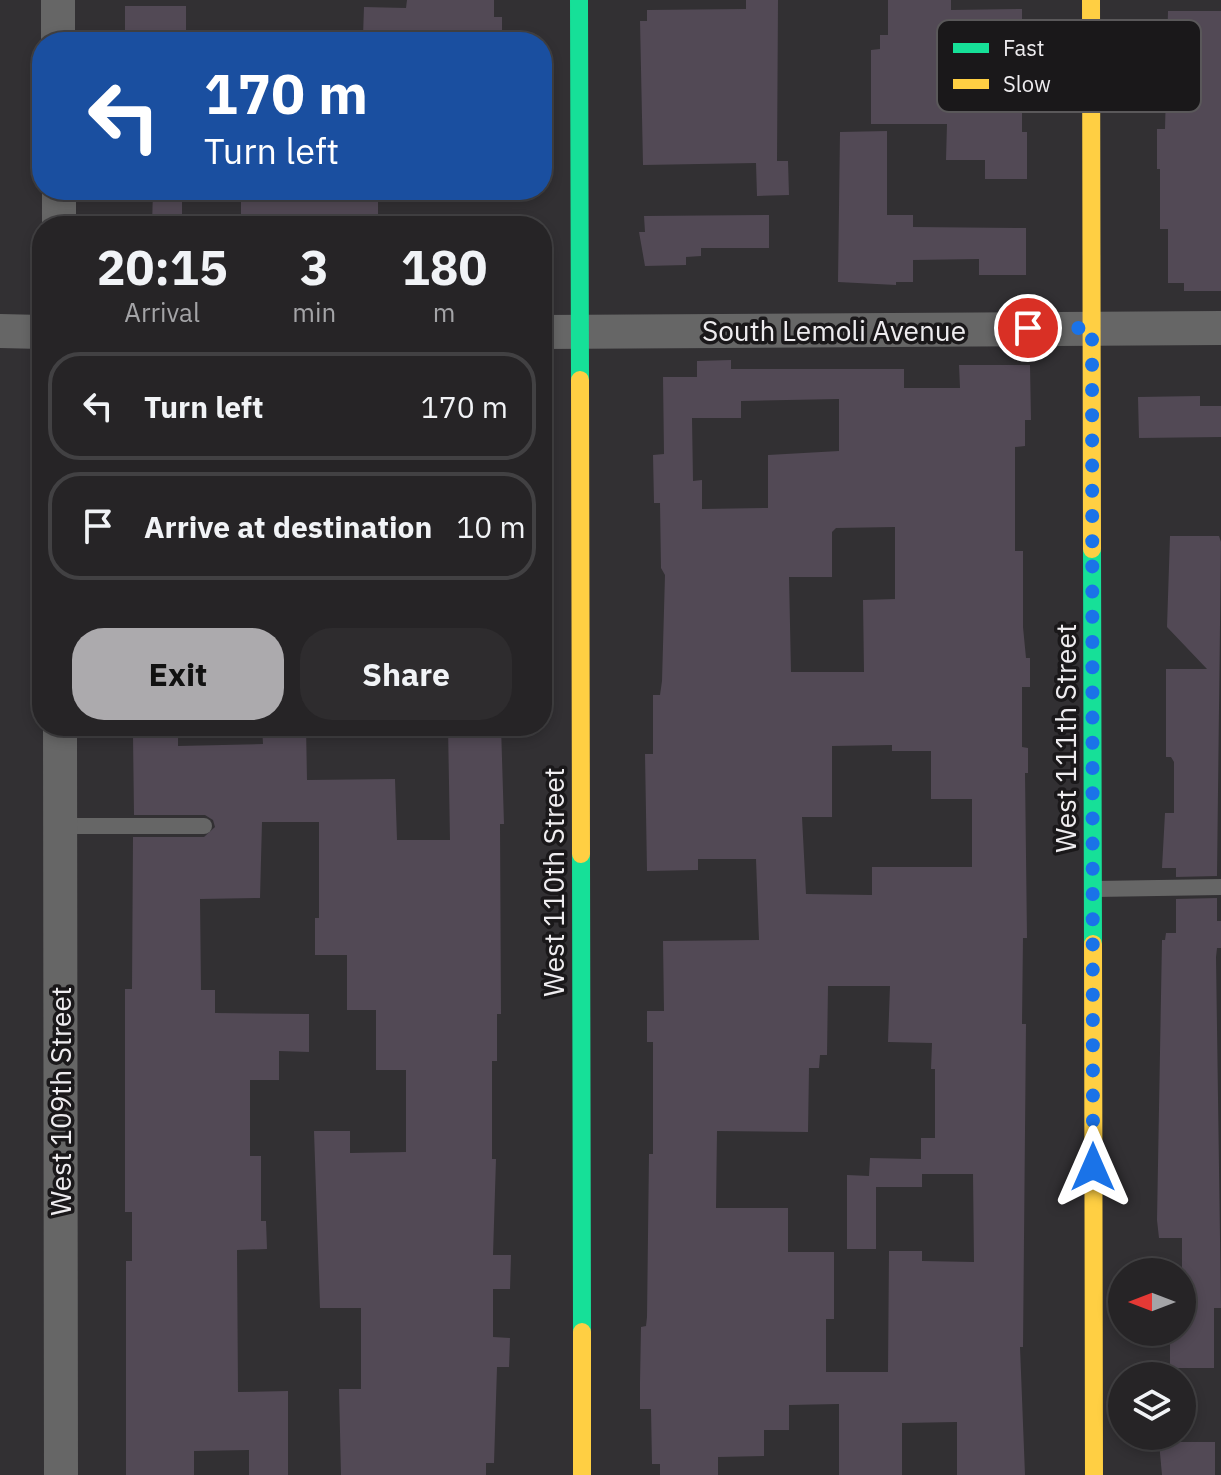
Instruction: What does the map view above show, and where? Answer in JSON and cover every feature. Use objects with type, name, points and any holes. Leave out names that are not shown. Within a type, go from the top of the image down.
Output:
[{"type":"street","points":[[58,0],[58,32]]},
{"type":"street","name":"West 110th Street","points":[[579,0],[582,1475]]},
{"type":"street","name":"West 111th Street","points":[[1091,0],[1091,20]]},
{"type":"street","name":"West 111th Street","points":[[1091,112],[1094,1475]]},
{"type":"street","name":"South Lemoli Avenue","points":[[552,332],[1221,328]]},
{"type":"street","points":[[0,331],[32,332]]},
{"type":"street","name":"West 109th Street","points":[[60,736],[61,1475]]},
{"type":"lane","points":[[60,826],[204,826]]},
{"type":"lane","points":[[1093,889],[1221,887]]},
{"type":"building","points":[[407,0],[494,0],[494,17],[502,17],[502,32],[363,32],[364,7],[406,8]]},
{"type":"building","points":[[746,0],[778,0],[777,161],[788,161],[789,195],[757,196],[756,163],[643,165],[640,21],[647,21],[647,10],[746,9]]},
{"type":"building","points":[[888,0],[951,0],[951,10],[1022,9],[1022,20],[937,20],[937,112],[1022,112],[1022,132],[1027,132],[1027,179],[985,179],[985,160],[946,160],[947,124],[871,124],[871,50],[880,49],[880,35],[888,35]]},
{"type":"building","points":[[125,6],[186,6],[186,32],[125,32]]},
{"type":"building","points":[[1168,11],[1221,11],[1221,291],[1184,291],[1184,283],[1168,283],[1168,229],[1160,229],[1157,129],[1165,129],[1165,112],[1201,112],[1201,20],[1168,20]]},
{"type":"building","points":[[887,131],[887,215],[913,215],[913,227],[1026,228],[1026,275],[979,275],[979,259],[913,260],[913,282],[896,282],[896,285],[838,282],[840,132]]},
{"type":"building","points":[[153,200],[182,200],[182,216],[152,216]]},
{"type":"building","points":[[241,200],[378,200],[378,216],[241,216]]},
{"type":"building","points":[[769,215],[769,248],[701,248],[701,256],[686,257],[686,265],[645,266],[639,232],[645,232],[644,216]]},
{"type":"building","points":[[731,360],[731,369],[904,369],[904,388],[960,388],[959,365],[1030,365],[1031,420],[1025,420],[1025,446],[1015,447],[1015,551],[1023,551],[1023,627],[1026,658],[1030,658],[1030,687],[1022,687],[1022,747],[1028,748],[1028,773],[1025,773],[1027,938],[1023,938],[1022,1024],[1026,1024],[1023,1347],[1020,1347],[1025,1475],[957,1475],[957,1422],[902,1423],[902,1475],[839,1475],[839,1404],[789,1405],[789,1430],[764,1430],[764,1456],[718,1457],[718,1475],[660,1475],[660,1464],[652,1464],[651,1409],[640,1409],[641,1327],[646,1326],[647,1317],[649,1154],[653,1154],[653,1042],[647,1042],[647,1011],[664,1011],[663,941],[759,940],[756,859],[698,859],[698,870],[647,871],[645,754],[653,754],[653,695],[660,695],[662,681],[665,575],[661,568],[660,503],[654,503],[653,455],[664,454],[663,377],[697,377],[697,361]],"holes":[[[839,399],[839,451],[768,455],[768,508],[702,509],[702,480],[693,481],[692,418],[741,418],[741,401]],[[895,527],[895,599],[863,600],[864,672],[791,672],[789,577],[832,577],[832,532],[836,528]],[[892,745],[892,751],[931,751],[931,799],[972,799],[972,867],[872,867],[872,895],[806,894],[802,817],[832,817],[832,746]],[[828,986],[890,986],[888,1042],[932,1043],[931,1069],[935,1069],[935,1138],[921,1138],[921,1159],[870,1158],[869,1176],[847,1175],[847,1249],[876,1249],[876,1187],[922,1187],[922,1174],[973,1174],[974,1262],[922,1261],[922,1251],[889,1251],[888,1372],[826,1372],[826,1319],[834,1319],[834,1252],[788,1252],[788,1208],[716,1208],[717,1131],[808,1132],[809,1068],[819,1068],[820,1055],[827,1055]]]},
{"type":"building","points":[[1200,396],[1200,406],[1221,406],[1221,437],[1139,438],[1138,397]]},
{"type":"building","points":[[1170,536],[1219,536],[1221,542],[1217,876],[1176,877],[1176,868],[1162,868],[1165,813],[1174,813],[1174,762],[1171,757],[1166,757],[1166,669],[1207,669],[1167,627]]},
{"type":"building","points":[[133,736],[178,736],[178,746],[263,744],[263,736],[306,736],[307,780],[395,779],[397,840],[450,840],[448,736],[501,736],[504,824],[500,824],[501,1014],[497,1014],[497,1061],[492,1061],[492,1159],[496,1159],[493,1255],[511,1255],[510,1289],[493,1289],[493,1337],[510,1338],[509,1367],[497,1367],[494,1463],[486,1463],[486,1475],[341,1475],[339,1389],[361,1389],[361,1308],[320,1308],[314,1131],[350,1131],[350,1153],[406,1152],[406,1070],[376,1070],[376,1010],[347,1010],[347,955],[315,955],[315,918],[319,918],[319,822],[262,822],[260,898],[200,899],[201,990],[215,990],[215,1013],[309,1014],[309,1052],[279,1051],[279,1080],[250,1080],[250,1156],[261,1156],[261,1221],[266,1221],[267,1249],[237,1250],[238,1392],[288,1391],[288,1475],[249,1475],[249,1450],[194,1451],[194,1475],[126,1475],[126,1261],[132,1261],[132,1212],[125,1212],[125,989],[132,989],[133,837],[204,837],[215,827],[213,820],[205,815],[134,815]]},
{"type":"building","points":[[1217,898],[1217,921],[1221,921],[1221,948],[1217,948],[1216,957],[1221,1308],[1214,1308],[1214,1368],[1196,1368],[1196,1362],[1170,1362],[1170,1346],[1196,1346],[1196,1258],[1182,1258],[1182,1238],[1159,1238],[1157,1220],[1162,940],[1165,940],[1166,933],[1176,933],[1176,899]]},
{"type":"building","points":[[1196,1442],[1215,1442],[1215,1475],[1162,1475],[1160,1450],[1196,1450]]},
{"type":"traffic: fast","points":[[579,0],[580,380]]},
{"type":"traffic: fast","points":[[1092,549],[1093,944]]},
{"type":"traffic: fast","points":[[581,854],[582,1332]]},
{"type":"traffic: slow","points":[[1091,0],[1091,20]]},
{"type":"traffic: slow","points":[[1091,112],[1092,549]]},
{"type":"traffic: slow","points":[[580,380],[581,854]]},
{"type":"traffic: slow","points":[[1093,944],[1094,1475]]},
{"type":"traffic: slow","points":[[582,1332],[582,1475]]},
{"type":"route","points":[[1028,328],[1092,328],[1093,1167]]}]
